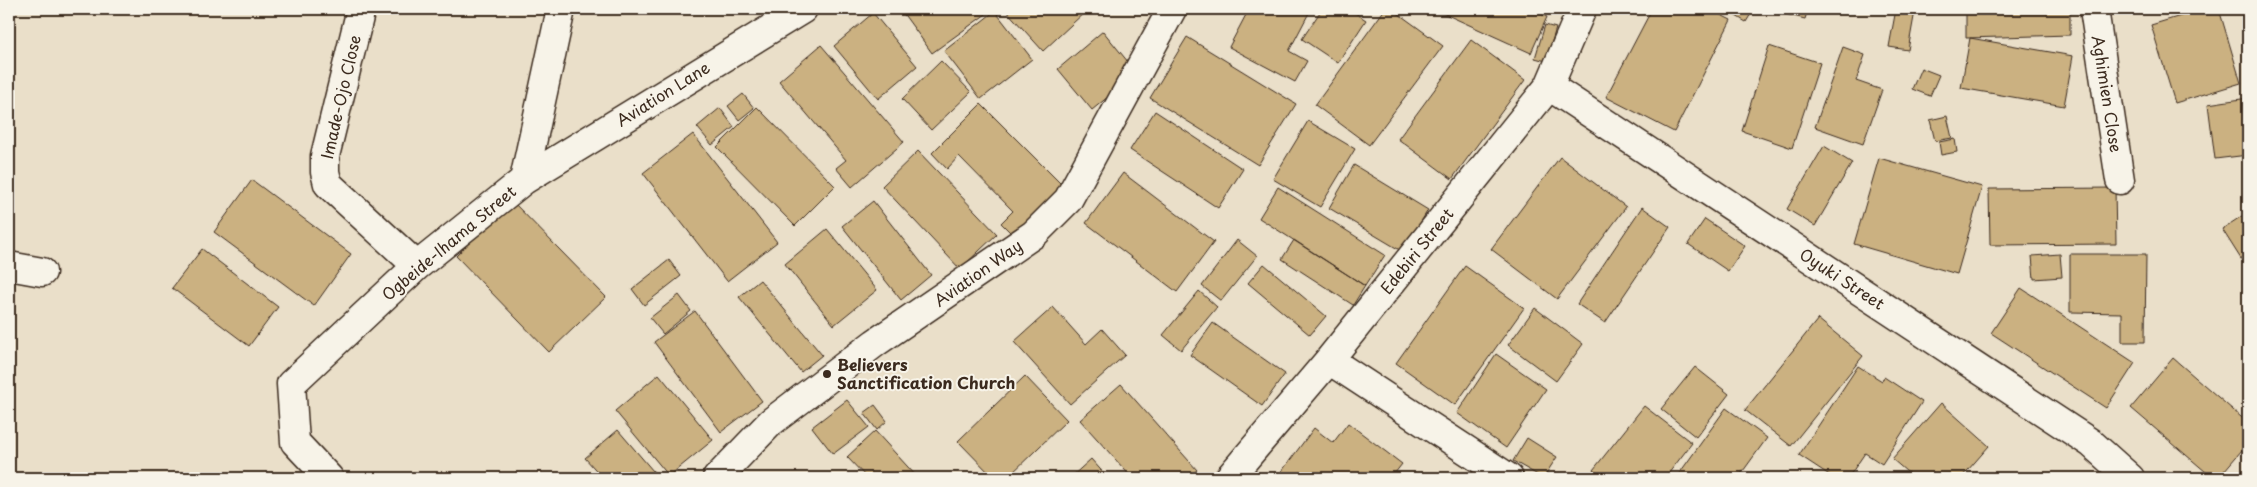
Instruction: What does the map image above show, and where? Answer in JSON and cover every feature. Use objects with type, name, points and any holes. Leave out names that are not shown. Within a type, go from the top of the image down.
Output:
[{"type":"street","name":"Imade-Ojo Close","points":[[361,9],[325,156],[324,172],[328,184],[417,266]]},
{"type":"street","name":"Ogbeide-Ihama Street","points":[[328,478],[295,442],[291,384],[417,266],[524,180],[561,9]]},
{"type":"street","name":"Aviation Lane","points":[[524,180],[803,9]]},
{"type":"street","name":"Aviation Way","points":[[717,478],[771,422],[876,343],[1034,234],[1068,200],[1172,9]]},
{"type":"street","name":"Edebiri Street","points":[[1229,478],[1329,360],[1549,86],[1582,9]]},
{"type":"street","name":"Aghimien Close","points":[[2094,9],[2120,180]]},
{"type":"street","name":"Oyuki Street","points":[[1549,86],[2091,442],[2130,478]]},
{"type":"street","points":[[9,266],[42,272]]},
{"type":"street","points":[[1329,360],[1509,478]]},
{"type":"building","points":[[900,9],[993,9],[932,53]]},
{"type":"building","points":[[1005,9],[1083,9],[1086,11],[1043,51]]},
{"type":"building","points":[[1249,9],[1311,9],[1289,51],[1307,61],[1295,82],[1229,47]]},
{"type":"building","points":[[1322,9],[1349,9],[1366,20],[1338,63],[1302,39]]},
{"type":"building","points":[[1385,9],[1392,9],[1443,46],[1369,145],[1315,105]]},
{"type":"building","points":[[1434,9],[1530,9],[1547,17],[1531,53]]},
{"type":"building","points":[[1548,9],[1569,9],[1566,17]]},
{"type":"building","points":[[1652,9],[1709,9],[1731,20],[1674,132],[1606,97]]},
{"type":"building","points":[[1724,9],[1754,9],[1746,22]]},
{"type":"building","points":[[1782,9],[1808,9],[1805,19],[1781,13]]},
{"type":"building","points":[[1896,9],[1915,11],[1908,50],[1889,47]]},
{"type":"building","points":[[1966,9],[2070,9],[2070,35],[1966,38]]},
{"type":"building","points":[[2204,9],[2219,9],[2241,83],[2175,103],[2151,25]]},
{"type":"building","points":[[995,11],[1032,59],[981,99],[944,51]]},
{"type":"building","points":[[873,13],[917,66],[878,99],[834,46]]},
{"type":"building","points":[[1545,25],[1556,28],[1546,61],[1535,58]]},
{"type":"building","points":[[1103,31],[1137,73],[1092,110],[1058,69]]},
{"type":"building","points":[[1187,37],[1296,104],[1258,165],[1150,98]]},
{"type":"building","points":[[1970,38],[2073,56],[2064,106],[1961,88]]},
{"type":"building","points":[[1471,40],[1525,80],[1452,179],[1398,139]]},
{"type":"building","points":[[821,45],[904,142],[852,187],[836,168],[846,160],[779,81]]},
{"type":"building","points":[[1769,46],[1820,63],[1792,148],[1742,131]]},
{"type":"building","points":[[1843,47],[1865,55],[1856,81],[1882,90],[1863,144],[1815,127]]},
{"type":"building","points":[[941,61],[971,92],[931,130],[902,99]]},
{"type":"building","points":[[1921,68],[1939,75],[1930,96],[1912,89]]},
{"type":"building","points":[[743,94],[754,108],[739,120],[728,106]]},
{"type":"building","points":[[2248,98],[2248,155],[2215,159],[2208,104]]},
{"type":"building","points":[[981,104],[1063,186],[1014,236],[1001,223],[1013,211],[959,156],[947,169],[932,153]]},
{"type":"building","points":[[757,107],[835,186],[795,226],[717,147]]},
{"type":"building","points":[[720,108],[734,127],[712,145],[697,127]]},
{"type":"building","points":[[1155,111],[1243,169],[1218,208],[1130,150]]},
{"type":"building","points":[[1947,116],[1952,138],[1935,141],[1930,120]]},
{"type":"building","points":[[1308,121],[1355,149],[1320,207],[1273,179]]},
{"type":"building","points":[[693,134],[777,242],[727,281],[643,173]]},
{"type":"building","points":[[1955,139],[1957,152],[1941,155],[1939,142]]},
{"type":"building","points":[[1824,146],[1852,163],[1815,226],[1787,209]]},
{"type":"building","points":[[918,151],[997,234],[960,269],[882,186]]},
{"type":"building","points":[[1560,157],[1626,207],[1557,299],[1491,249]]},
{"type":"building","points":[[1879,158],[1982,187],[1957,274],[1854,244]]},
{"type":"building","points":[[1354,165],[1428,210],[1403,252],[1329,208]]},
{"type":"building","points":[[1123,173],[1214,242],[1177,292],[1086,223]]},
{"type":"building","points":[[252,180],[351,254],[314,306],[214,232]]},
{"type":"building","points":[[1278,187],[1385,255],[1365,286],[1259,218]]},
{"type":"building","points":[[2115,188],[2116,244],[1990,245],[1989,189]]},
{"type":"building","points":[[512,201],[606,297],[549,352],[456,256]]},
{"type":"building","points":[[873,201],[931,275],[901,300],[842,226]]},
{"type":"building","points":[[1642,207],[1670,227],[1605,323],[1577,304]]},
{"type":"building","points":[[2248,212],[2248,270],[2222,229]]},
{"type":"building","points":[[1705,219],[1745,246],[1728,271],[1688,244]]},
{"type":"building","points":[[827,229],[877,290],[834,325],[785,264]]},
{"type":"building","points":[[1237,240],[1257,256],[1221,301],[1202,286]]},
{"type":"building","points":[[1294,240],[1365,286],[1353,305],[1282,259]]},
{"type":"building","points":[[202,249],[278,307],[249,346],[172,288]]},
{"type":"building","points":[[2060,254],[2062,277],[2034,279],[2032,256]]},
{"type":"building","points":[[2070,254],[2146,254],[2145,342],[2122,342],[2122,313],[2070,312]]},
{"type":"building","points":[[669,260],[681,276],[644,305],[632,289]]},
{"type":"building","points":[[1264,264],[1326,316],[1310,335],[1248,283]]},
{"type":"building","points":[[1465,266],[1524,308],[1455,405],[1396,363]]},
{"type":"building","points":[[760,280],[822,355],[801,372],[739,297]]},
{"type":"building","points":[[2021,288],[2135,363],[2106,408],[1991,333]]},
{"type":"building","points":[[1199,291],[1217,307],[1181,350],[1163,335]]},
{"type":"building","points":[[679,295],[691,311],[663,334],[650,318]]},
{"type":"building","points":[[1053,307],[1086,344],[1102,329],[1125,355],[1070,404],[1014,342]]},
{"type":"building","points":[[1535,308],[1583,344],[1556,381],[1508,345]]},
{"type":"building","points":[[695,311],[762,401],[721,432],[654,342]]},
{"type":"building","points":[[1818,319],[1863,356],[1791,446],[1745,410]]},
{"type":"building","points":[[1213,323],[1285,374],[1262,406],[1190,355]]},
{"type":"building","points":[[1496,354],[1546,389],[1506,448],[1457,413]]},
{"type":"building","points":[[2173,358],[2248,423],[2248,443],[2218,478],[2213,478],[2131,408]]},
{"type":"building","points":[[1858,366],[1882,381],[1884,377],[1922,402],[1882,464],[1865,453],[1848,478],[1834,478],[1799,455]]},
{"type":"building","points":[[1695,367],[1729,394],[1696,437],[1661,409]]},
{"type":"building","points":[[659,374],[713,440],[669,476],[615,411]]},
{"type":"building","points":[[1025,376],[1067,420],[1007,478],[994,478],[958,441]]},
{"type":"building","points":[[1121,384],[1197,470],[1188,478],[1132,478],[1080,420]]},
{"type":"building","points":[[847,400],[869,427],[833,454],[812,427]]},
{"type":"building","points":[[1941,403],[1989,446],[1961,478],[1914,478],[1892,459]]},
{"type":"building","points":[[875,405],[887,421],[877,430],[864,413]]},
{"type":"building","points":[[1644,406],[1692,443],[1665,478],[1603,478],[1593,470]]},
{"type":"building","points":[[1726,408],[1767,438],[1738,478],[1676,478]]},
{"type":"building","points":[[1348,423],[1402,464],[1391,478],[1284,478],[1279,475],[1314,428],[1333,443]]},
{"type":"building","points":[[618,430],[659,478],[603,478],[585,458]]},
{"type":"building","points":[[875,431],[918,478],[867,478],[847,457]]},
{"type":"building","points":[[1527,438],[1557,457],[1543,478],[1513,461]]},
{"type":"building","points":[[1091,459],[1108,478],[1070,478]]},
{"type":"place","name":"Believers Sanctification Church","points":[[827,374]]}]
